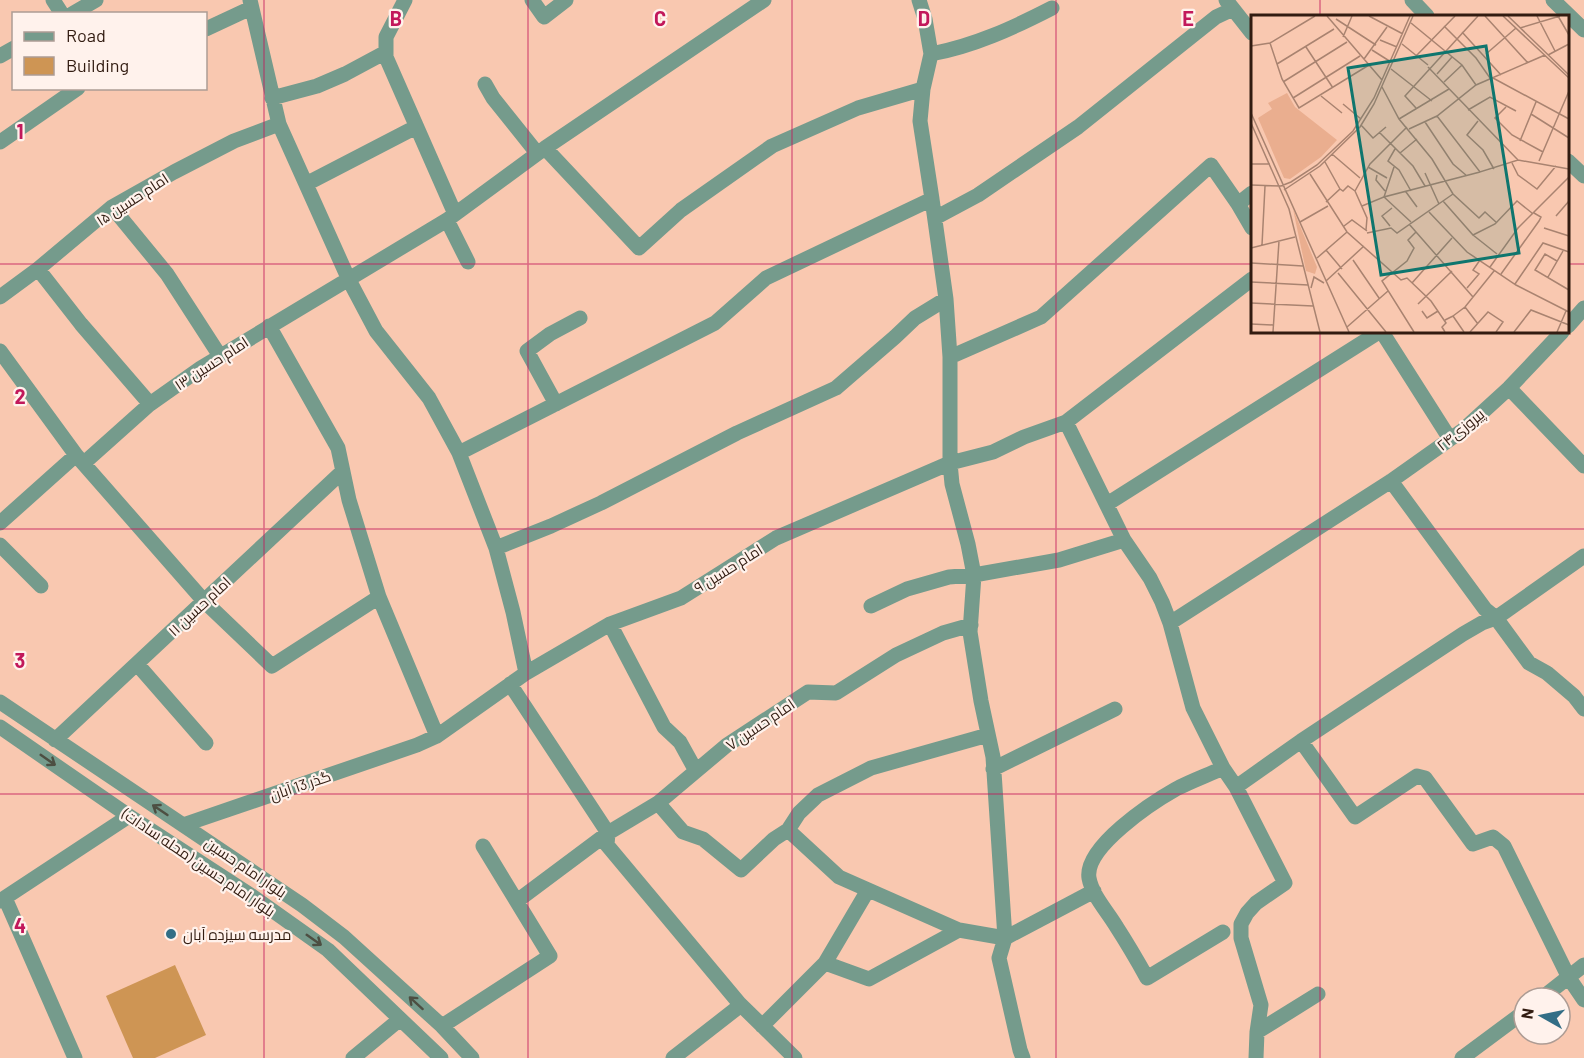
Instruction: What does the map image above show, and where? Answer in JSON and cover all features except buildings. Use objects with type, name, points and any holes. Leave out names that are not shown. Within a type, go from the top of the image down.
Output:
[{"type":"street","points":[[75,12],[96,0]]},
{"type":"street","points":[[405,0],[386,37],[386,57],[416,127],[468,262]]},
{"type":"street","points":[[532,0],[544,17],[566,0]]},
{"type":"street","name":"امام حسین ۱۳","points":[[0,523],[150,404],[201,368],[451,217],[541,151],[764,0]]},
{"type":"street","points":[[919,0],[926,19],[931,54],[923,89],[921,121],[946,299],[950,357],[952,484],[974,574],[970,632],[993,768],[1005,938],[999,958],[1023,1058]]},
{"type":"street","points":[[1412,0],[1426,15]]},
{"type":"street","points":[[1554,0],[1584,30]]},
{"type":"street","points":[[207,28],[250,4],[279,124],[349,280],[376,331],[429,398],[459,453],[496,548],[526,673]]},
{"type":"street","points":[[935,218],[978,195],[1078,127],[1230,5],[1251,32]]},
{"type":"street","points":[[931,54],[977,42],[1052,8]]},
{"type":"street","points":[[272,98],[317,86],[386,52]]},
{"type":"street","points":[[485,84],[493,98],[541,151],[639,248],[681,210],[772,146],[858,108],[923,89]]},
{"type":"street","points":[[0,142],[75,90]]},
{"type":"street","name":"امام حسین ۱۵","points":[[0,297],[38,269],[112,207],[234,141],[279,124]]},
{"type":"street","points":[[306,184],[416,127]]},
{"type":"street","points":[[1569,162],[1584,177]]},
{"type":"street","points":[[950,357],[1041,317],[1211,165],[1251,226]]},
{"type":"street","points":[[1238,204],[1251,194]]},
{"type":"street","points":[[459,453],[715,323],[766,278],[932,199]]},
{"type":"street","points":[[112,207],[166,274],[220,356]]},
{"type":"street","points":[[38,269],[81,324],[150,404]]},
{"type":"street","name":"امام حسین ۹","points":[[437,736],[526,673],[610,624],[681,598],[776,538],[950,463],[993,452],[1024,437],[1066,422],[1251,280]]},
{"type":"street","points":[[496,548],[601,503],[737,433],[836,388],[915,318],[946,299]]},
{"type":"street","points":[[1569,325],[1584,308]]},
{"type":"street","points":[[555,404],[527,351],[550,334],[580,318]]},
{"type":"street","points":[[269,326],[338,448],[349,500],[379,597],[437,736]]},
{"type":"street","points":[[1107,504],[1378,333]]},
{"type":"street","points":[[1381,333],[1450,439]]},
{"type":"street","name":"پیروزی۲۴","points":[[1170,623],[1391,481],[1463,430],[1509,388],[1561,333]]},
{"type":"street","points":[[0,351],[80,459],[204,601],[272,666],[379,597]]},
{"type":"street","points":[[1509,388],[1584,466]]},
{"type":"street","points":[[1066,422],[1124,540],[1150,578],[1170,623],[1192,708],[1285,883],[1256,903],[1241,924],[1241,938],[1261,1005],[1256,1058]]},
{"type":"street","name":"امام حسین ۱۱","points":[[55,740],[343,471]]},
{"type":"street","points":[[1391,481],[1485,609],[1496,618],[1529,663],[1546,673],[1574,696],[1584,709]]},
{"type":"street","points":[[871,606],[908,588],[950,577],[1059,560],[1124,540]]},
{"type":"street","points":[[0,545],[41,586]]},
{"type":"street","points":[[1236,787],[1301,741],[1463,634],[1496,618],[1584,556]]},
{"type":"street","points":[[610,624],[664,727],[680,742],[696,771]]},
{"type":"street","name":"امام حسین ۷","points":[[517,901],[608,833],[658,803],[727,745],[808,692],[836,693],[896,655],[943,633],[971,625]]},
{"type":"street","points":[[137,664],[206,743]]},
{"type":"street","points":[[510,684],[608,833],[607,846],[741,1005],[795,1058]]},
{"type":"street","name":"بلوار امام حسین","points":[[0,702],[302,905],[344,937],[442,1026],[472,1058]]},
{"type":"street","points":[[993,768],[1115,709]]},
{"type":"street","name":"بلوار امام حسین (محله سادات)","points":[[2,731],[252,896],[328,950],[441,1058]]},
{"type":"street","points":[[658,803],[683,832],[703,839],[741,870],[774,839],[788,830],[799,813],[818,795],[870,768],[988,735]]},
{"type":"street","name":"گذر 13 آبان","points":[[183,825],[417,745],[437,736]]},
{"type":"street","points":[[1301,741],[1355,817],[1417,776],[1425,778],[1473,844],[1493,837],[1504,846],[1569,978],[1584,1000]]},
{"type":"street","points":[[1223,768],[1177,788],[1149,806],[1099,849],[1089,867],[1089,877],[1094,891],[1134,953],[1147,978],[1223,932]]},
{"type":"street","points":[[75,1058],[2,899],[129,816]]},
{"type":"street","points":[[788,830],[839,877],[959,930],[1005,938],[1094,891]]},
{"type":"street","points":[[442,1026],[550,956],[483,846]]},
{"type":"street","points":[[762,1026],[825,963],[868,890]]},
{"type":"street","points":[[825,963],[869,979],[959,930]]},
{"type":"street","points":[[1558,986],[1584,965]]},
{"type":"street","points":[[1257,1032],[1318,994]]},
{"type":"street","points":[[673,1058],[741,1005]]},
{"type":"street","points":[[353,1058],[399,1020]]},
{"type":"street","points":[[1462,1058],[1512,1021]]},
{"type":"place","name":"مدرسه سیزده آبان","points":[[171,934]]}]
